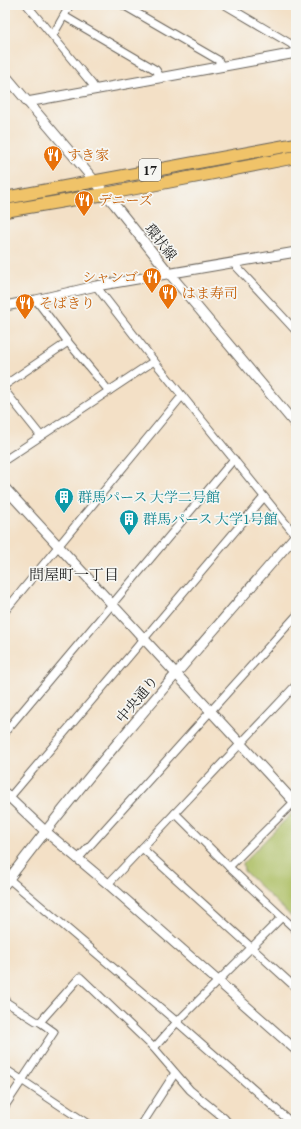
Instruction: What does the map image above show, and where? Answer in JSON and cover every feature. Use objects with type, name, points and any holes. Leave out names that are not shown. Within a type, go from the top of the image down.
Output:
[{"type":"highway","name":"17","points":[[5,198],[94,180],[296,144]]},
{"type":"highway","name":"17","points":[[5,211],[105,194],[296,157]]},
{"type":"street","points":[[27,5],[53,35],[96,90]]},
{"type":"street","points":[[53,35],[70,5]]},
{"type":"street","points":[[123,5],[218,60],[222,67]]},
{"type":"street","points":[[225,5],[291,44],[296,49]]},
{"type":"street","points":[[64,16],[156,70],[161,78]]},
{"type":"street","points":[[27,102],[296,53]]},
{"type":"street","name":"環状線","points":[[5,75],[94,180],[168,274],[296,425]]},
{"type":"street","points":[[5,306],[96,286],[234,264],[296,252]]},
{"type":"street","points":[[234,264],[296,331]]},
{"type":"street","points":[[96,286],[154,361],[296,536]]},
{"type":"street","points":[[36,300],[68,342],[109,391]]},
{"type":"street","points":[[5,386],[68,342]]},
{"type":"street","points":[[5,460],[154,361]]},
{"type":"street","points":[[5,391],[41,436]]},
{"type":"street","points":[[5,611],[182,396]]},
{"type":"street","points":[[5,732],[234,459]]},
{"type":"street","points":[[5,488],[295,803],[229,867]]},
{"type":"street","points":[[264,497],[8,795],[45,831],[108,884],[296,1050]]},
{"type":"street","name":"中央通り","points":[[7,881],[45,831],[175,674],[296,536]]},
{"type":"street","points":[[78,859],[296,616]]},
{"type":"street","points":[[108,884],[296,685]]},
{"type":"street","points":[[175,813],[229,867],[296,930]]},
{"type":"street","points":[[142,848],[296,988]]},
{"type":"street","points":[[7,881],[177,1022],[293,1124]]},
{"type":"street","points":[[154,1048],[218,980],[282,917]]},
{"type":"street","points":[[40,1022],[80,977],[154,1048],[190,1090],[224,1118],[229,1124]]},
{"type":"street","points":[[5,998],[6,1002],[54,1032],[5,1106]]},
{"type":"street","points":[[5,1069],[88,1124]]},
{"type":"street","points":[[142,1124],[175,1073]]},
{"type":"green space","points":[[292,813],[296,814],[296,921],[244,871],[243,863]]},
{"type":"place","name":"すき家","points":[[53,172]]},
{"type":"place","name":"デニーズ","points":[[84,217]]},
{"type":"place","name":"シャンゴ","points":[[152,294]]},
{"type":"place","name":"はま寿司","points":[[168,310]]},
{"type":"place","name":"そばきり","points":[[25,320]]},
{"type":"place","name":"群馬パース 大学二号館","points":[[64,514]]},
{"type":"place","name":"群馬パース 大学1号館","points":[[129,536]]},
{"type":"district","name":"問屋町一丁目","points":[[74,574]]}]
